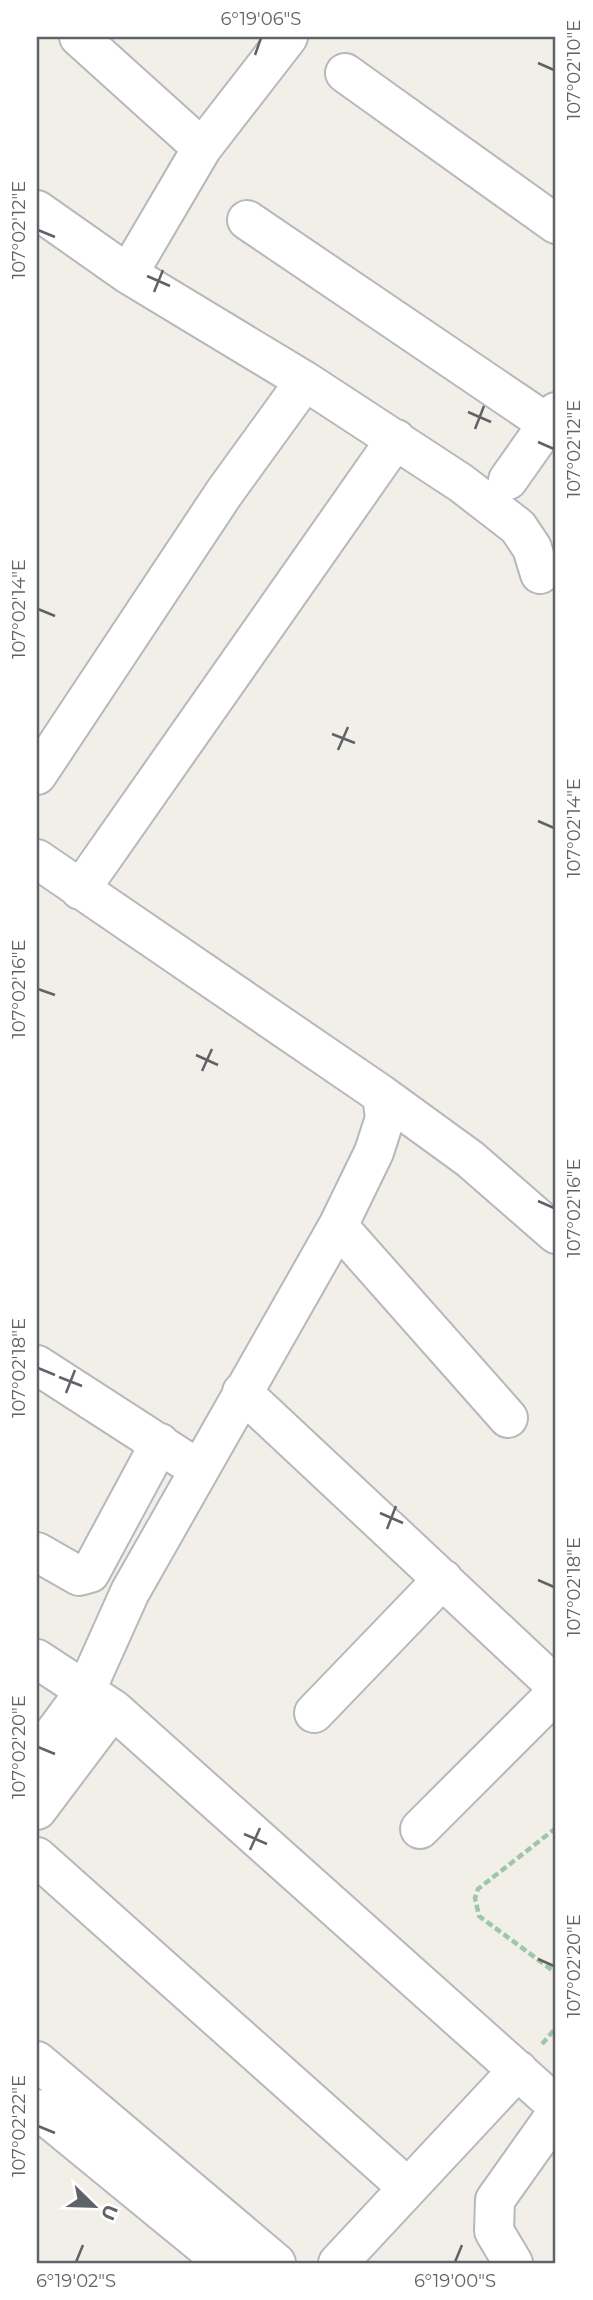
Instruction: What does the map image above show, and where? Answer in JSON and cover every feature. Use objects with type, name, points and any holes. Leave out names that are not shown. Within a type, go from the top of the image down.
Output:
[{"type":"street","points":[[79,37],[202,148]]},
{"type":"street","points":[[128,274],[202,148],[288,37]]},
{"type":"street","points":[[345,73],[556,224]]},
{"type":"street","points":[[37,210],[128,274],[305,381],[461,482],[518,527],[532,548],[540,574]]},
{"type":"street","points":[[247,220],[552,418],[508,480]]},
{"type":"street","points":[[37,775],[224,492],[305,381]]},
{"type":"street","points":[[80,890],[396,439]]},
{"type":"street","points":[[37,859],[382,1095],[470,1159],[556,1234]]},
{"type":"street","points":[[37,1810],[99,1700],[130,1592],[338,1226],[374,1152],[385,1118],[382,1095]]},
{"type":"street","points":[[338,1226],[508,1418]]},
{"type":"street","points":[[37,1366],[198,1469]]},
{"type":"street","points":[[242,1392],[556,1686]]},
{"type":"street","points":[[37,1552],[79,1576],[90,1573],[160,1443]]},
{"type":"street","points":[[314,1713],[443,1580]]},
{"type":"street","points":[[37,1659],[99,1700],[556,2105]]},
{"type":"street","points":[[420,1829],[556,1693]]},
{"type":"street","points":[[37,1756],[99,1700]]},
{"type":"street","points":[[37,1857],[408,2188]]},
{"type":"street","points":[[37,2061],[276,2263]]},
{"type":"street","points":[[338,2263],[518,2070]]},
{"type":"street","points":[[37,2109],[225,2263]]},
{"type":"street","points":[[513,2263],[494,2231],[495,2200],[556,2114]]},
{"type":"path","points":[[556,1828],[478,1889],[475,1898],[479,1916],[556,1973]]}]
